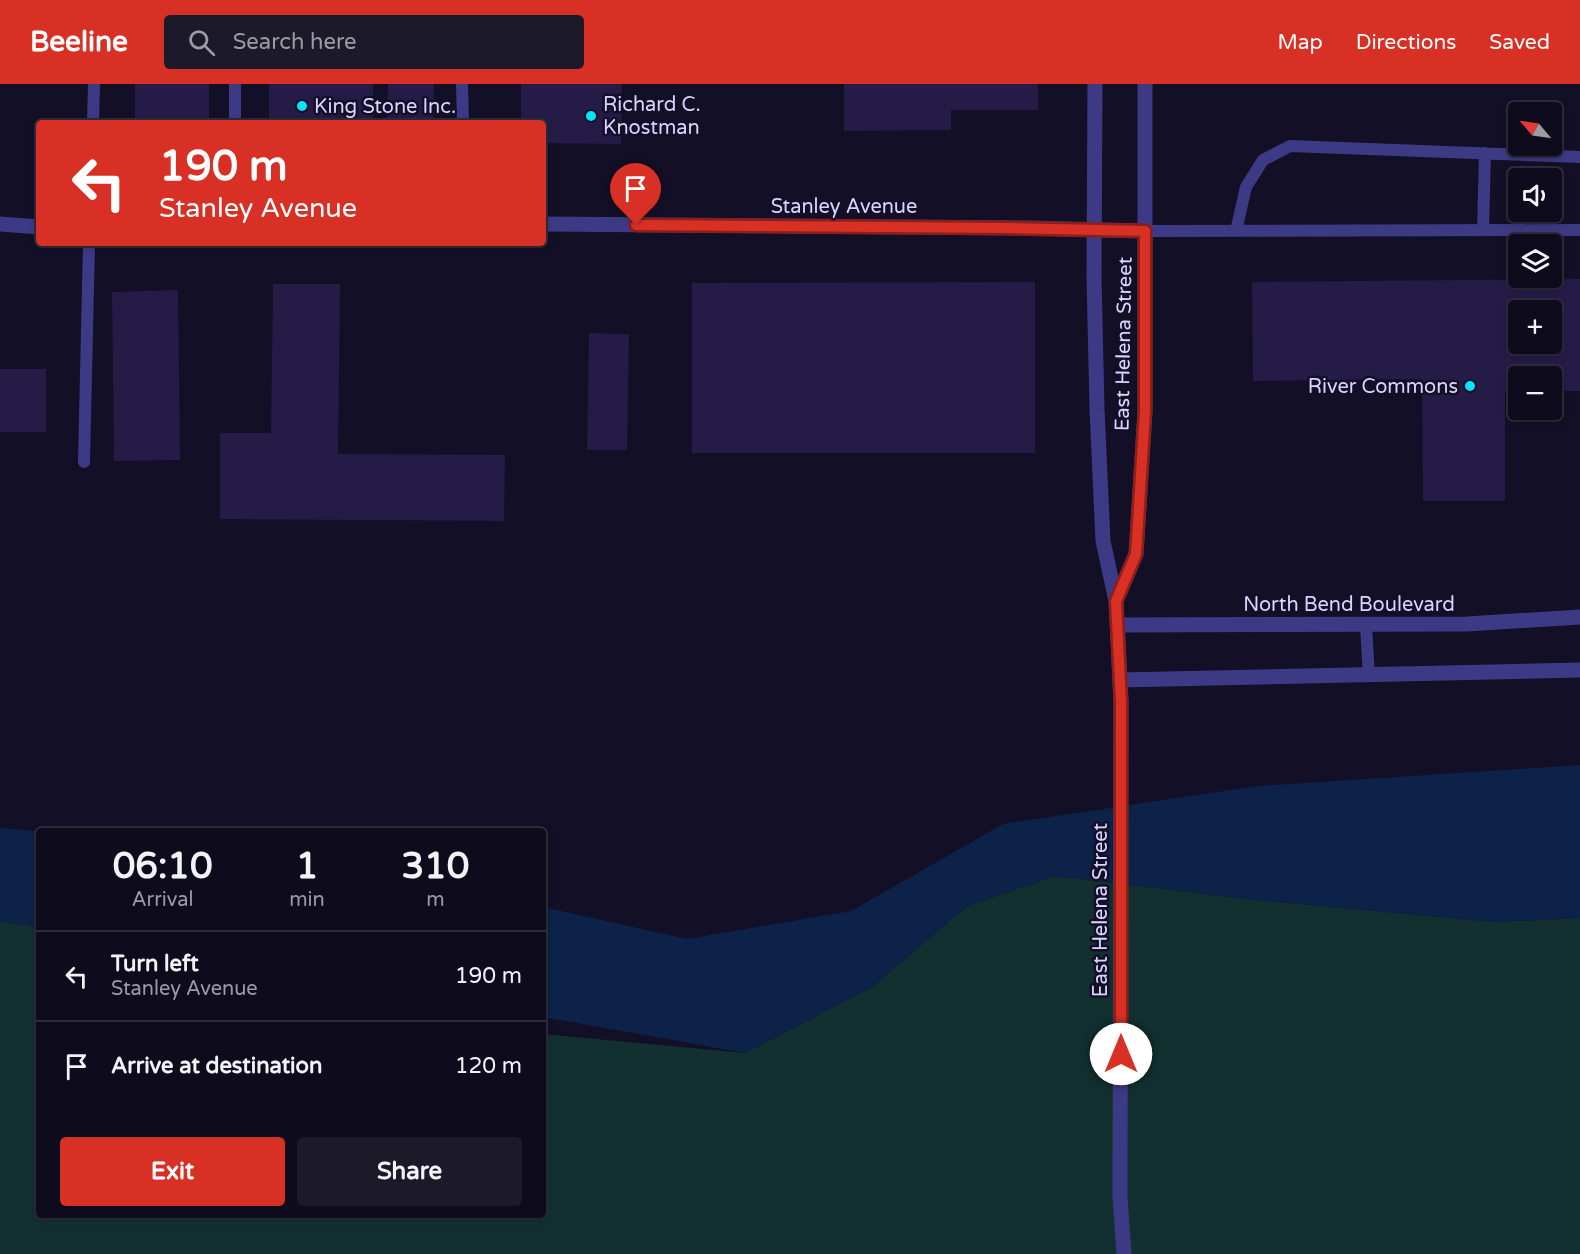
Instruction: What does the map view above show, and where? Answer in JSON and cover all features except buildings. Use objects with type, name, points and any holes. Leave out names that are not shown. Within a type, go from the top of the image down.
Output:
[{"type":"street","name":"East Helena Street","points":[[1095,84],[1097,409],[1103,541],[1116,601],[1120,681],[1122,935],[1120,1197],[1124,1254]]},
{"type":"street","name":"East Helena Street","points":[[1116,601],[1136,554],[1145,411],[1145,84]]},
{"type":"street","points":[[0,224],[36,227]]},
{"type":"street","name":"Stanley Avenue","points":[[546,224],[1145,231]]},
{"type":"street","name":"North Bend Boulevard","points":[[1118,625],[1366,626],[1467,624],[1580,617]]},
{"type":"street","points":[[1120,681],[1580,670]]},
{"type":"lane","points":[[93,120],[94,84]]},
{"type":"lane","points":[[234,84],[235,120]]},
{"type":"lane","points":[[462,84],[463,120]]},
{"type":"lane","points":[[1236,231],[1246,187],[1263,160],[1290,146],[1580,157]]},
{"type":"lane","points":[[1483,230],[1485,153]]},
{"type":"lane","points":[[1145,231],[1580,230]]},
{"type":"lane","points":[[84,462],[89,246]]},
{"type":"lane","points":[[1366,626],[1369,676]]},
{"type":"green space","points":[[1055,876],[1247,899],[1495,922],[1580,918],[1580,1254],[0,1254],[0,921],[36,927],[36,1218],[546,1218],[546,1034],[745,1053],[872,987],[967,906]]},
{"type":"water","points":[[1580,765],[1580,918],[1495,922],[1247,899],[1055,876],[967,906],[872,987],[745,1053],[546,1018],[546,908],[687,939],[851,911],[1003,824],[1257,786]]},
{"type":"water","points":[[0,828],[36,831],[36,927],[0,921]]},
{"type":"place","name":"King Stone Inc.","points":[[302,106]]},
{"type":"place","name":"Richard C. Knostman","points":[[591,116]]},
{"type":"place","name":"River Commons","points":[[1470,386]]},
{"type":"route","points":[[636,225],[1145,231],[1145,411],[1136,554],[1116,601],[1121,702],[1121,1054]]}]
